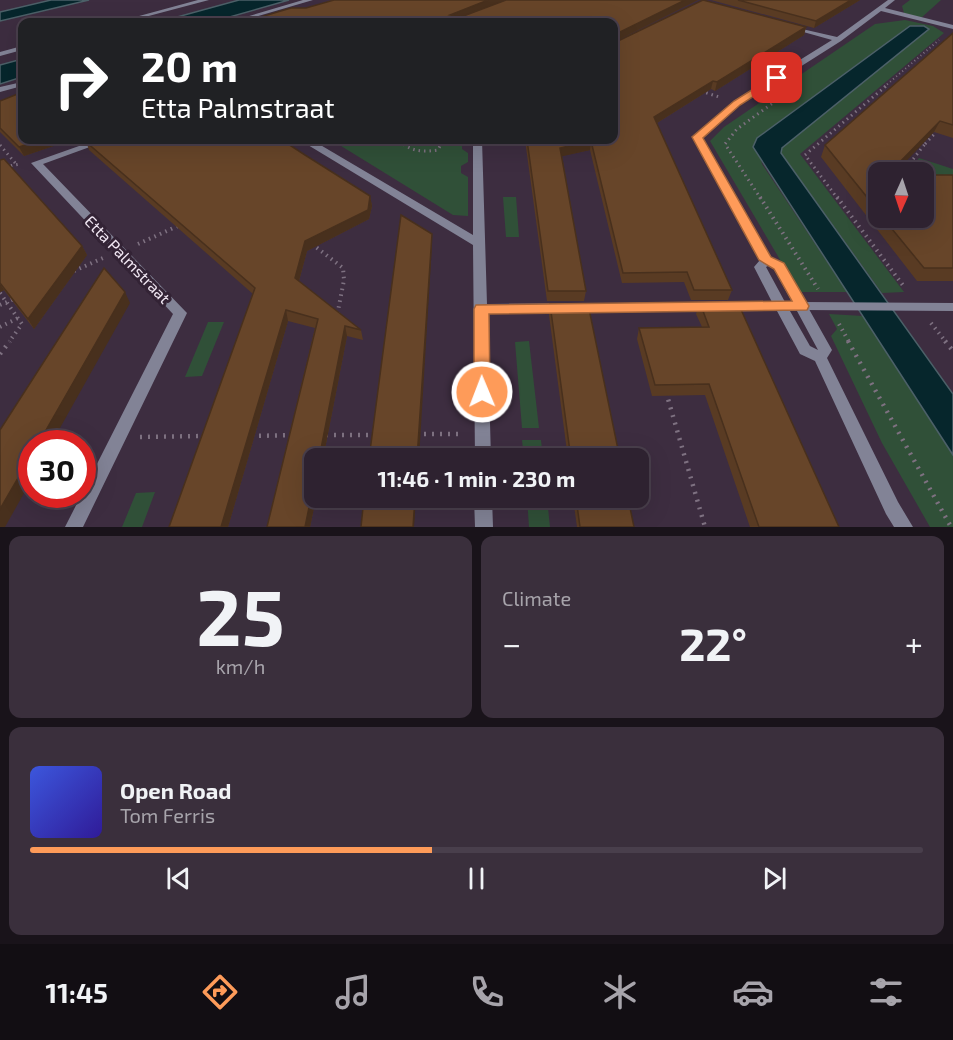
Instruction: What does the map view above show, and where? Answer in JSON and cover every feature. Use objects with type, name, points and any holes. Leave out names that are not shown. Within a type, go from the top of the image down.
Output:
[{"type":"street","points":[[136,18],[206,0]]},
{"type":"street","points":[[246,18],[310,0]]},
{"type":"street","points":[[820,358],[825,350],[802,306],[779,266],[766,260],[698,137],[737,103],[838,39],[892,0]]},
{"type":"street","points":[[879,9],[953,27]]},
{"type":"street","points":[[780,24],[838,39]]},
{"type":"street","points":[[0,54],[18,49]]},
{"type":"street","points":[[0,90],[18,85]]},
{"type":"street","name":"Etta Palmstraat","points":[[74,527],[180,313],[36,163],[92,144]]},
{"type":"street","points":[[313,144],[478,243]]},
{"type":"street","points":[[478,144],[483,448]]},
{"type":"street","points":[[766,260],[760,267],[805,350],[820,358],[892,508],[904,527]]},
{"type":"street","points":[[481,309],[953,307]]},
{"type":"street","points":[[483,508],[484,527]]},
{"type":"path","points":[[953,27],[805,155],[913,306],[953,351]]},
{"type":"path","points":[[907,67],[918,70]]},
{"type":"path","points":[[697,90],[737,103]]},
{"type":"path","points":[[783,96],[736,129],[724,144],[807,270]]},
{"type":"path","points":[[847,119],[858,122]]},
{"type":"path","points":[[911,162],[939,129]]},
{"type":"path","points":[[914,141],[929,148]]},
{"type":"path","points":[[403,144],[408,149],[424,152],[438,150],[441,144]]},
{"type":"path","points":[[0,145],[16,164]]},
{"type":"path","points":[[67,274],[183,223]]},
{"type":"path","points":[[308,241],[344,268],[344,280],[335,324]]},
{"type":"path","points":[[0,293],[22,324],[0,354]]},
{"type":"path","points":[[0,305],[17,297]]},
{"type":"path","points":[[829,306],[951,527]]},
{"type":"path","points":[[0,327],[18,318]]},
{"type":"path","points":[[664,385],[705,527]]},
{"type":"path","points":[[414,434],[483,434]]},
{"type":"path","points":[[243,436],[300,435]]},
{"type":"path","points":[[323,435],[380,435]]},
{"type":"path","points":[[118,438],[209,436]]},
{"type":"green space","points":[[910,0],[941,0],[921,18],[904,13],[902,6]]},
{"type":"green space","points":[[905,20],[933,26],[944,33],[800,154],[904,292],[882,293],[781,153],[782,148],[928,30],[919,25],[910,26],[757,138],[762,164],[847,292],[799,292],[710,141],[724,127],[875,24]]},
{"type":"green space","points":[[338,144],[462,144],[462,149],[468,153],[468,162],[461,166],[461,173],[468,177],[468,216],[453,215]]},
{"type":"green space","points":[[919,158],[931,162],[916,162]]},
{"type":"green space","points":[[934,163],[953,169],[953,181],[934,182]]},
{"type":"green space","points":[[503,197],[516,197],[519,237],[506,237]]},
{"type":"green space","points":[[829,314],[863,316],[953,455],[953,527],[930,527],[882,443],[831,336],[837,329]]},
{"type":"green space","points":[[208,322],[224,322],[202,376],[185,377]]},
{"type":"green space","points":[[529,341],[539,428],[522,428],[515,342]]},
{"type":"green space","points":[[522,440],[541,440],[542,448],[523,448]]},
{"type":"green space","points":[[155,492],[142,527],[122,527],[136,493]]},
{"type":"green space","points":[[528,508],[548,508],[550,527],[529,527]]},
{"type":"shaded area","points":[[51,0],[89,0],[0,21],[0,12]]},
{"type":"shaded area","points":[[239,0],[289,0],[226,18],[174,18]]},
{"type":"shaded area","points":[[910,26],[924,26],[929,29],[782,148],[781,153],[953,394],[953,455],[753,147],[757,138]]},
{"type":"shaded area","points":[[18,60],[18,78],[0,84],[0,65]]},
{"type":"building","points":[[334,0],[488,0],[450,15],[461,17],[506,0],[685,0],[618,33],[618,18],[257,18],[291,8],[306,8]]},
{"type":"building","points":[[703,0],[806,27],[717,82],[713,81],[654,117],[732,290],[694,290],[687,272],[623,273],[592,144],[618,144],[618,41]]},
{"type":"building","points":[[738,0],[851,0],[816,21]]},
{"type":"building","points":[[953,33],[953,125],[940,121],[900,162],[868,162],[868,198],[825,145]]},
{"type":"building","points":[[18,94],[18,144],[28,144],[19,147],[0,128],[0,101]]},
{"type":"building","points":[[88,144],[288,144],[370,196],[368,210],[305,241],[295,278],[361,330],[345,326],[321,448],[304,448],[304,508],[309,508],[305,527],[267,527],[318,319],[286,310],[221,527],[169,527],[255,288]]},
{"type":"building","points":[[528,144],[578,144],[560,148],[586,291],[548,291]]},
{"type":"building","points":[[4,159],[82,246],[28,319],[0,283],[0,160]]},
{"type":"building","points":[[934,175],[953,175],[953,268],[924,268],[891,228],[934,228]]},
{"type":"building","points":[[401,215],[432,234],[418,448],[370,448]]},
{"type":"building","points":[[104,268],[125,292],[46,430],[18,430],[18,478],[0,509],[0,430]]},
{"type":"building","points":[[700,303],[738,303],[839,527],[759,527],[709,384],[655,385],[639,328],[709,327]]},
{"type":"building","points":[[550,304],[588,304],[618,448],[570,448]]},
{"type":"building","points":[[363,508],[414,508],[413,527],[361,527]]},
{"type":"building","points":[[577,508],[630,508],[634,527],[580,527]]},
{"type":"route","points":[[482,392],[481,309],[802,306],[779,266],[766,260],[698,137],[737,103],[777,78]]}]
